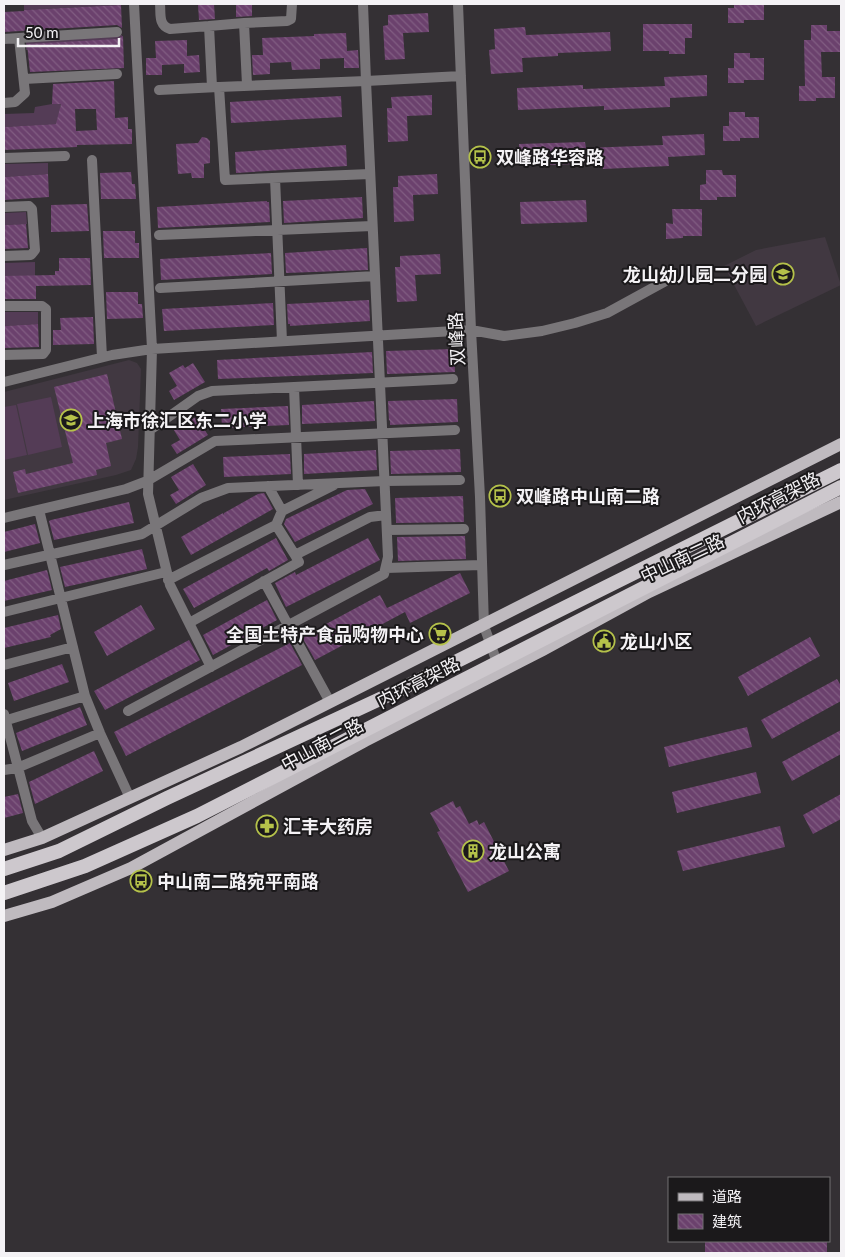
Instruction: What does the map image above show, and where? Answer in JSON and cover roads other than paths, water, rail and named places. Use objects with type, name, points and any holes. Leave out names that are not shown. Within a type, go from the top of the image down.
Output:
[{"type":"highway","name":"内环高架路","points":[[4,869],[59,852],[167,798],[396,692],[841,470]]},
{"type":"highway","name":"内环高架路","points":[[4,893],[85,866],[197,816],[841,487]]},
{"type":"main road","name":"中山南二路","points":[[4,850],[42,838],[241,747],[484,626],[841,444]]},
{"type":"main road","name":"中山南二路","points":[[4,916],[52,902],[131,868],[365,741],[541,651],[649,592],[841,502]]},
{"type":"street","points":[[134,4],[152,349],[148,494],[167,576],[211,667]]},
{"type":"street","points":[[160,4],[161,23],[170,29],[287,21],[291,19],[292,4]]},
{"type":"street","points":[[128,711],[384,574],[386,568],[388,557],[387,530],[363,4]]},
{"type":"street","name":"双峰路","points":[[458,4],[484,626],[500,671]]},
{"type":"street","points":[[244,23],[247,86]]},
{"type":"street","points":[[209,26],[225,180],[370,174]]},
{"type":"street","points":[[4,39],[117,32]]},
{"type":"street","points":[[4,103],[15,102],[25,93],[19,38]]},
{"type":"street","points":[[24,79],[117,74]]},
{"type":"street","points":[[160,90],[461,76]]},
{"type":"street","points":[[4,158],[65,156]]},
{"type":"street","points":[[92,160],[102,357]]},
{"type":"street","points":[[275,178],[282,342]]},
{"type":"street","points":[[4,207],[29,206],[32,209],[35,250],[31,254],[4,256]]},
{"type":"street","points":[[159,235],[372,226]]},
{"type":"street","points":[[160,288],[375,276]]},
{"type":"street","points":[[4,382],[102,357],[152,349],[471,330],[504,336],[542,331],[575,324],[607,312],[671,278]]},
{"type":"street","points":[[4,306],[42,306],[46,309],[46,350],[43,354],[4,355]]},
{"type":"street","points":[[150,430],[198,396],[212,391],[453,379]]},
{"type":"street","points":[[294,387],[298,485]]},
{"type":"street","points":[[4,518],[114,493],[147,481],[215,441],[455,430]]},
{"type":"street","points":[[4,565],[142,534],[200,498],[228,488],[385,481],[460,480]]},
{"type":"street","points":[[4,612],[167,576],[276,526],[282,511],[337,483]]},
{"type":"street","points":[[268,486],[282,511]]},
{"type":"street","points":[[39,510],[85,696],[130,798]]},
{"type":"street","points":[[295,555],[370,517],[386,515]]},
{"type":"street","points":[[189,624],[299,562],[276,526]]},
{"type":"street","points":[[387,530],[464,529]]},
{"type":"street","points":[[386,568],[481,565]]},
{"type":"street","points":[[264,581],[330,702]]},
{"type":"street","points":[[4,665],[73,647]]},
{"type":"street","points":[[42,838],[32,821],[4,719],[85,696]]},
{"type":"street","points":[[4,770],[17,768],[100,733]]},
{"type":"place","name":"双峰路华容路","points":[[480,157]]},
{"type":"place","name":"龙山幼儿园二分园","points":[[783,274]]},
{"type":"place","name":"上海市徐汇区东二小学","points":[[71,420]]},
{"type":"place","name":"双峰路中山南二路","points":[[500,496]]},
{"type":"place","name":"全国土特产食品购物中心","points":[[440,634]]},
{"type":"place","name":"龙山小区","points":[[604,641]]},
{"type":"place","name":"汇丰大药房","points":[[267,826]]},
{"type":"place","name":"龙山公寓","points":[[473,851]]},
{"type":"place","name":"中山南二路宛平南路","points":[[141,881]]}]
